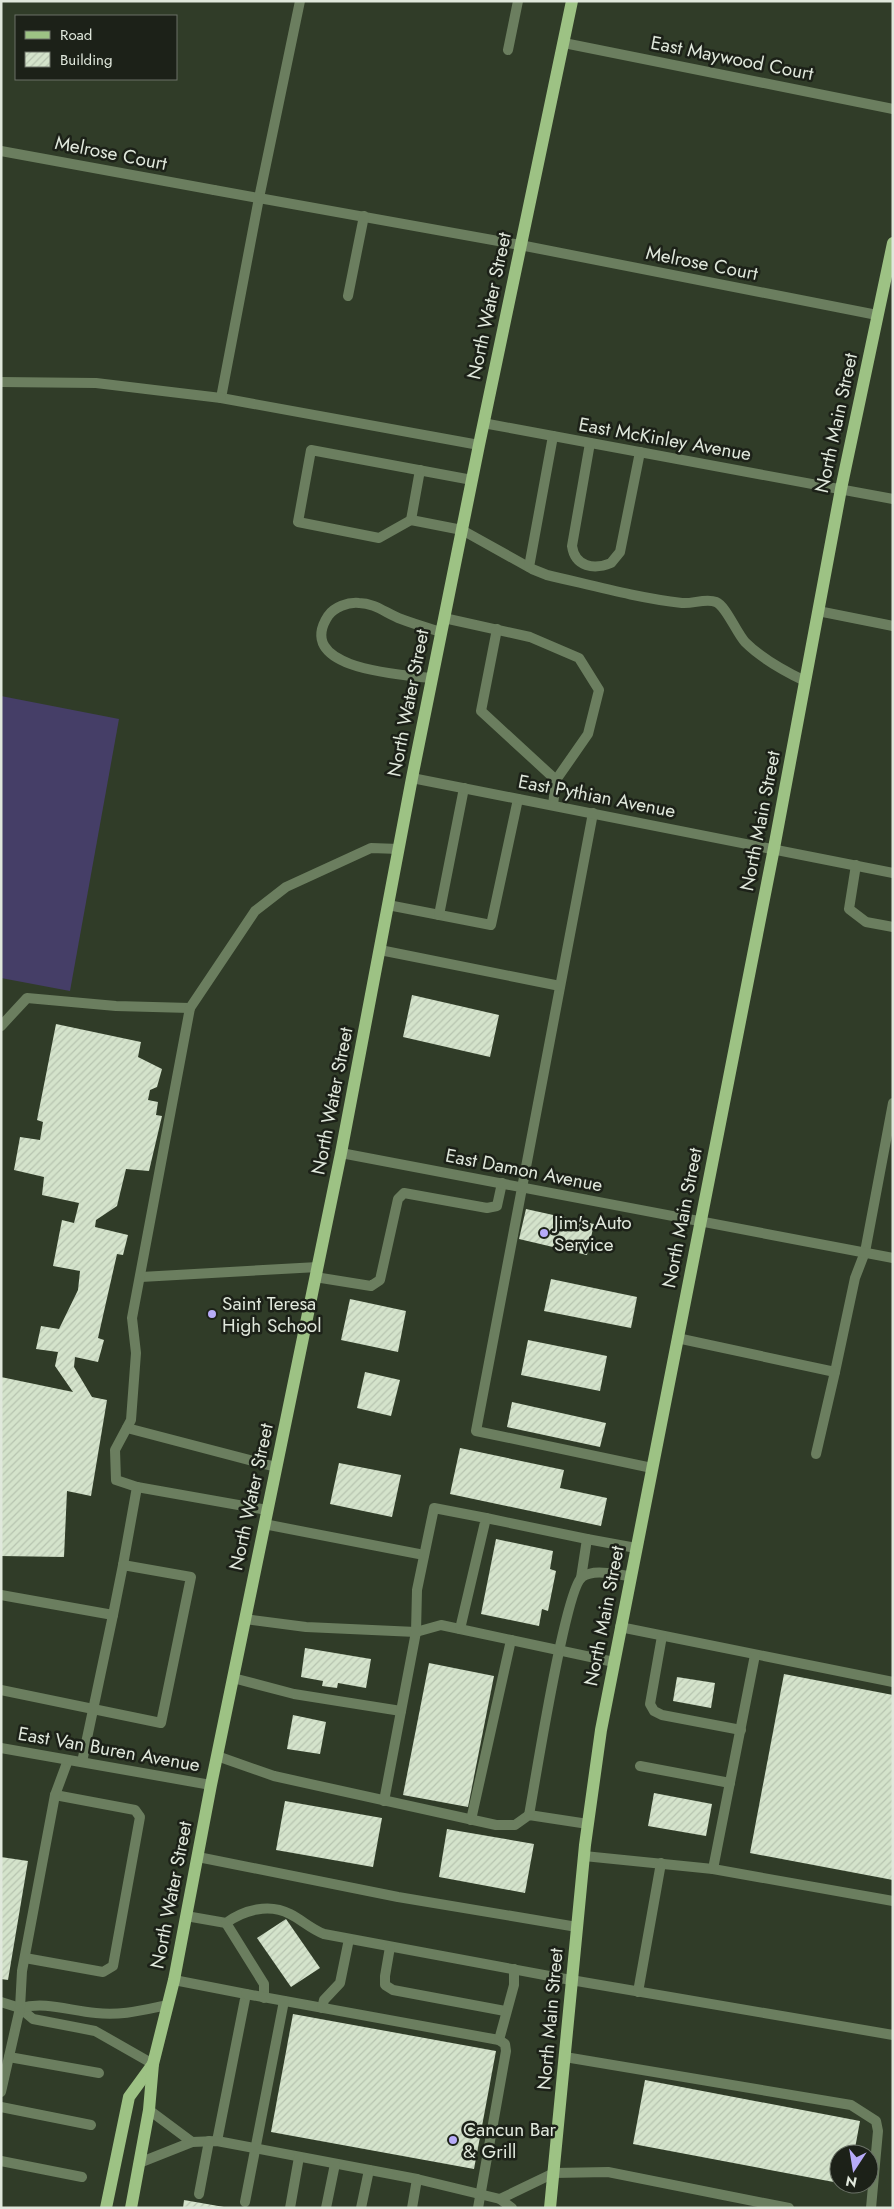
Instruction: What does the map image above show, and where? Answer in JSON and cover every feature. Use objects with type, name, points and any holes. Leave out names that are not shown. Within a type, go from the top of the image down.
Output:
[{"type":"main road","name":"North Water Street","points":[[131,2208],[149,2110],[153,2064],[174,1980],[216,1756],[341,1154],[412,778],[483,423],[572,1]]},
{"type":"main road","name":"North Main Street","points":[[550,2208],[584,1856],[620,1627],[774,848],[841,489],[893,243]]},
{"type":"main road","points":[[106,2208],[128,2097],[153,2064]]},
{"type":"street","points":[[222,398],[259,198],[300,1]]},
{"type":"street","points":[[508,50],[518,1]]},
{"type":"street","name":"East Maywood Court","points":[[564,42],[893,109]]},
{"type":"street","name":"Melrose Court","points":[[1,151],[520,245],[877,316]]},
{"type":"street","points":[[348,296],[364,216]]},
{"type":"street","points":[[1,382],[96,383],[222,398],[479,445]]},
{"type":"street","name":"East McKinley Avenue","points":[[483,423],[893,499]]},
{"type":"street","points":[[529,567],[552,436]]},
{"type":"street","points":[[590,443],[572,546],[576,560],[584,565],[593,567],[611,563],[620,552],[640,452]]},
{"type":"street","points":[[472,480],[311,450],[298,522],[379,538],[411,520],[462,530],[547,575],[683,603],[708,600],[717,602],[725,610],[733,628],[754,650],[785,671],[805,681]]},
{"type":"street","points":[[411,520],[420,470]]},
{"type":"street","points":[[589,584],[593,567]]},
{"type":"street","points":[[432,678],[384,673],[345,662],[326,648],[323,640],[324,631],[328,617],[336,609],[358,602],[373,606],[400,619],[441,632]]},
{"type":"street","points":[[818,611],[893,626]]},
{"type":"street","points":[[444,618],[530,637],[580,658],[599,690],[588,734],[556,780],[553,805]]},
{"type":"street","points":[[497,629],[481,711],[556,780]]},
{"type":"street","name":"East Pythian Avenue","points":[[412,778],[893,873]]},
{"type":"street","points":[[439,915],[464,788]]},
{"type":"street","points":[[388,905],[491,925],[518,799]]},
{"type":"street","points":[[593,813],[476,1431],[652,1468]]},
{"type":"street","points":[[267,1510],[137,1487],[116,1480],[115,1450],[131,1420],[136,1353],[132,1318],[190,1008],[255,911],[286,886],[371,848],[399,849]]},
{"type":"street","points":[[856,865],[849,909],[866,922],[893,928]]},
{"type":"street","points":[[380,950],[560,986]]},
{"type":"street","points":[[1,1026],[27,998],[116,1006],[190,1008]]},
{"type":"street","points":[[816,1454],[855,1278],[865,1252],[893,1104]]},
{"type":"street","name":"East Damon Avenue","points":[[341,1154],[701,1220],[893,1258]]},
{"type":"street","points":[[141,1277],[316,1272],[371,1286],[380,1280],[398,1199],[404,1193],[487,1208],[497,1206],[502,1184]]},
{"type":"street","points":[[678,1338],[835,1372]]},
{"type":"street","points":[[127,1428],[276,1467]]},
{"type":"street","points":[[82,1762],[113,1616],[137,1487]]},
{"type":"street","points":[[384,1801],[416,1632],[417,1590],[434,1508],[636,1548]]},
{"type":"street","points":[[460,1629],[486,1518]]},
{"type":"street","points":[[264,1524],[424,1555]]},
{"type":"street","points":[[216,1756],[274,1776],[471,1820],[496,1825],[515,1825],[529,1815],[559,1650],[575,1588],[581,1578],[587,1539]]},
{"type":"street","points":[[1,1690],[161,1723],[191,1577],[123,1565]]},
{"type":"street","points":[[581,1578],[595,1572],[630,1576]]},
{"type":"street","points":[[1,1595],[113,1616]]},
{"type":"street","points":[[245,1619],[306,1628],[416,1632],[441,1625],[614,1662]]},
{"type":"street","points":[[620,1627],[893,1682]]},
{"type":"street","points":[[662,1636],[650,1704],[654,1711],[662,1715],[740,1730]]},
{"type":"street","points":[[471,1820],[511,1640]]},
{"type":"street","points":[[713,1869],[755,1654]]},
{"type":"street","points":[[233,1678],[294,1694],[401,1711]]},
{"type":"street","name":"East Van Buren Avenue","points":[[1,1748],[211,1784]]},
{"type":"street","points":[[1,2092],[20,2008],[25,1958],[55,1795],[68,1760]]},
{"type":"street","points":[[640,1766],[730,1783]]},
{"type":"street","points":[[25,1958],[103,1972],[113,1966],[140,1817],[135,1810],[55,1795]]},
{"type":"street","points":[[529,1815],[588,1824]]},
{"type":"street","points":[[584,1856],[713,1869],[893,1901]]},
{"type":"street","points":[[198,1857],[398,1897],[578,1927]]},
{"type":"street","points":[[638,1992],[661,1863]]},
{"type":"street","points":[[186,1916],[226,1923],[236,1916],[267,1908],[290,1913],[312,1929],[324,1934],[514,1970],[893,2035]]},
{"type":"street","points":[[226,1923],[264,1984],[264,1998]]},
{"type":"street","points":[[322,2008],[324,2000],[340,1983],[349,1939]]},
{"type":"street","points":[[390,1947],[385,1985],[393,1990],[505,2011]]},
{"type":"street","points":[[499,2040],[505,2011],[514,1985],[514,1970]]},
{"type":"street","points":[[174,1980],[499,2040],[505,2044],[506,2051],[478,2208]]},
{"type":"street","points":[[199,2194],[213,2141],[246,1994]]},
{"type":"street","points":[[245,2202],[284,2001]]},
{"type":"street","points":[[1,2002],[20,2008],[33,2019],[95,2031],[153,2064]]},
{"type":"street","points":[[20,2008],[36,2003],[96,2014],[123,2015],[168,2005]]},
{"type":"street","points":[[9,2057],[99,2073]]},
{"type":"street","points":[[565,2057],[851,2105],[876,2120],[878,2131],[871,2208]]},
{"type":"street","points":[[1,2107],[91,2124]]},
{"type":"street","points":[[149,2110],[192,2142]]},
{"type":"street","points":[[139,2163],[192,2142],[213,2141],[418,2179],[500,2200],[512,2208]]},
{"type":"street","points":[[290,2208],[299,2157]]},
{"type":"street","points":[[1,2161],[82,2177]]},
{"type":"street","points":[[326,2208],[335,2164]]},
{"type":"street","points":[[362,2208],[369,2170]]},
{"type":"street","points":[[500,2200],[554,2173],[608,2172],[789,2208]]},
{"type":"street","points":[[412,2208],[418,2179]]},
{"type":"shaded area","points":[[1,696],[119,719],[70,991],[1,978]]},
{"type":"building","points":[[412,995],[499,1015],[490,1057],[403,1037]]},
{"type":"building","points":[[56,1024],[141,1042],[138,1057],[162,1069],[157,1087],[150,1090],[148,1100],[158,1102],[156,1115],[162,1116],[149,1171],[126,1169],[117,1206],[96,1220],[95,1227],[128,1235],[123,1255],[117,1254],[98,1338],[104,1340],[98,1362],[75,1357],[74,1367],[92,1397],[107,1400],[91,1496],[67,1491],[64,1557],[1,1556],[1,1377],[73,1392],[55,1366],[58,1352],[36,1349],[41,1326],[59,1329],[78,1290],[80,1271],[53,1266],[62,1220],[74,1223],[79,1203],[42,1195],[44,1177],[14,1170],[20,1137],[40,1140],[43,1122],[37,1120]]},
{"type":"building","points":[[526,1209],[594,1224],[587,1255],[519,1239]]},
{"type":"building","points":[[551,1279],[637,1297],[631,1328],[544,1311]]},
{"type":"building","points":[[350,1299],[406,1311],[398,1352],[341,1340]]},
{"type":"building","points":[[528,1340],[607,1356],[600,1391],[521,1375]]},
{"type":"building","points":[[365,1372],[400,1380],[391,1416],[357,1408]]},
{"type":"building","points":[[512,1402],[606,1423],[600,1447],[507,1427]]},
{"type":"building","points":[[460,1448],[564,1470],[560,1488],[607,1498],[601,1526],[450,1494]]},
{"type":"building","points":[[339,1463],[401,1475],[392,1517],[330,1504]]},
{"type":"building","points":[[496,1539],[553,1551],[550,1569],[556,1571],[548,1611],[542,1609],[539,1626],[481,1614]]},
{"type":"building","points":[[305,1648],[371,1659],[366,1688],[338,1683],[337,1688],[322,1686],[323,1681],[301,1677]]},
{"type":"building","points":[[429,1663],[494,1676],[468,1807],[403,1795]]},
{"type":"building","points":[[784,1674],[893,1695],[893,1880],[750,1853]]},
{"type":"building","points":[[677,1677],[715,1683],[711,1708],[673,1701]]},
{"type":"building","points":[[293,1715],[326,1722],[320,1754],[287,1749]]},
{"type":"building","points":[[654,1793],[712,1804],[706,1836],[648,1826]]},
{"type":"building","points":[[285,1801],[382,1818],[373,1867],[276,1850]]},
{"type":"building","points":[[447,1829],[534,1844],[525,1893],[439,1877]]},
{"type":"building","points":[[1,1857],[28,1861],[8,1980],[1,1979]]},
{"type":"building","points":[[286,1919],[320,1968],[291,1987],[257,1938]]},
{"type":"building","points":[[293,2014],[496,2051],[474,2169],[271,2132]]},
{"type":"building","points":[[645,2080],[860,2121],[856,2144],[829,2144],[829,2181],[633,2144]]},
{"type":"building","points":[[184,2200],[224,2207],[224,2208],[183,2208]]},
{"type":"place","name":"Jim's Auto Service","points":[[544,1233]]},
{"type":"place","name":"Saint Teresa High School","points":[[212,1314]]},
{"type":"place","name":"Cancun Bar & Grill","points":[[453,2140]]}]
